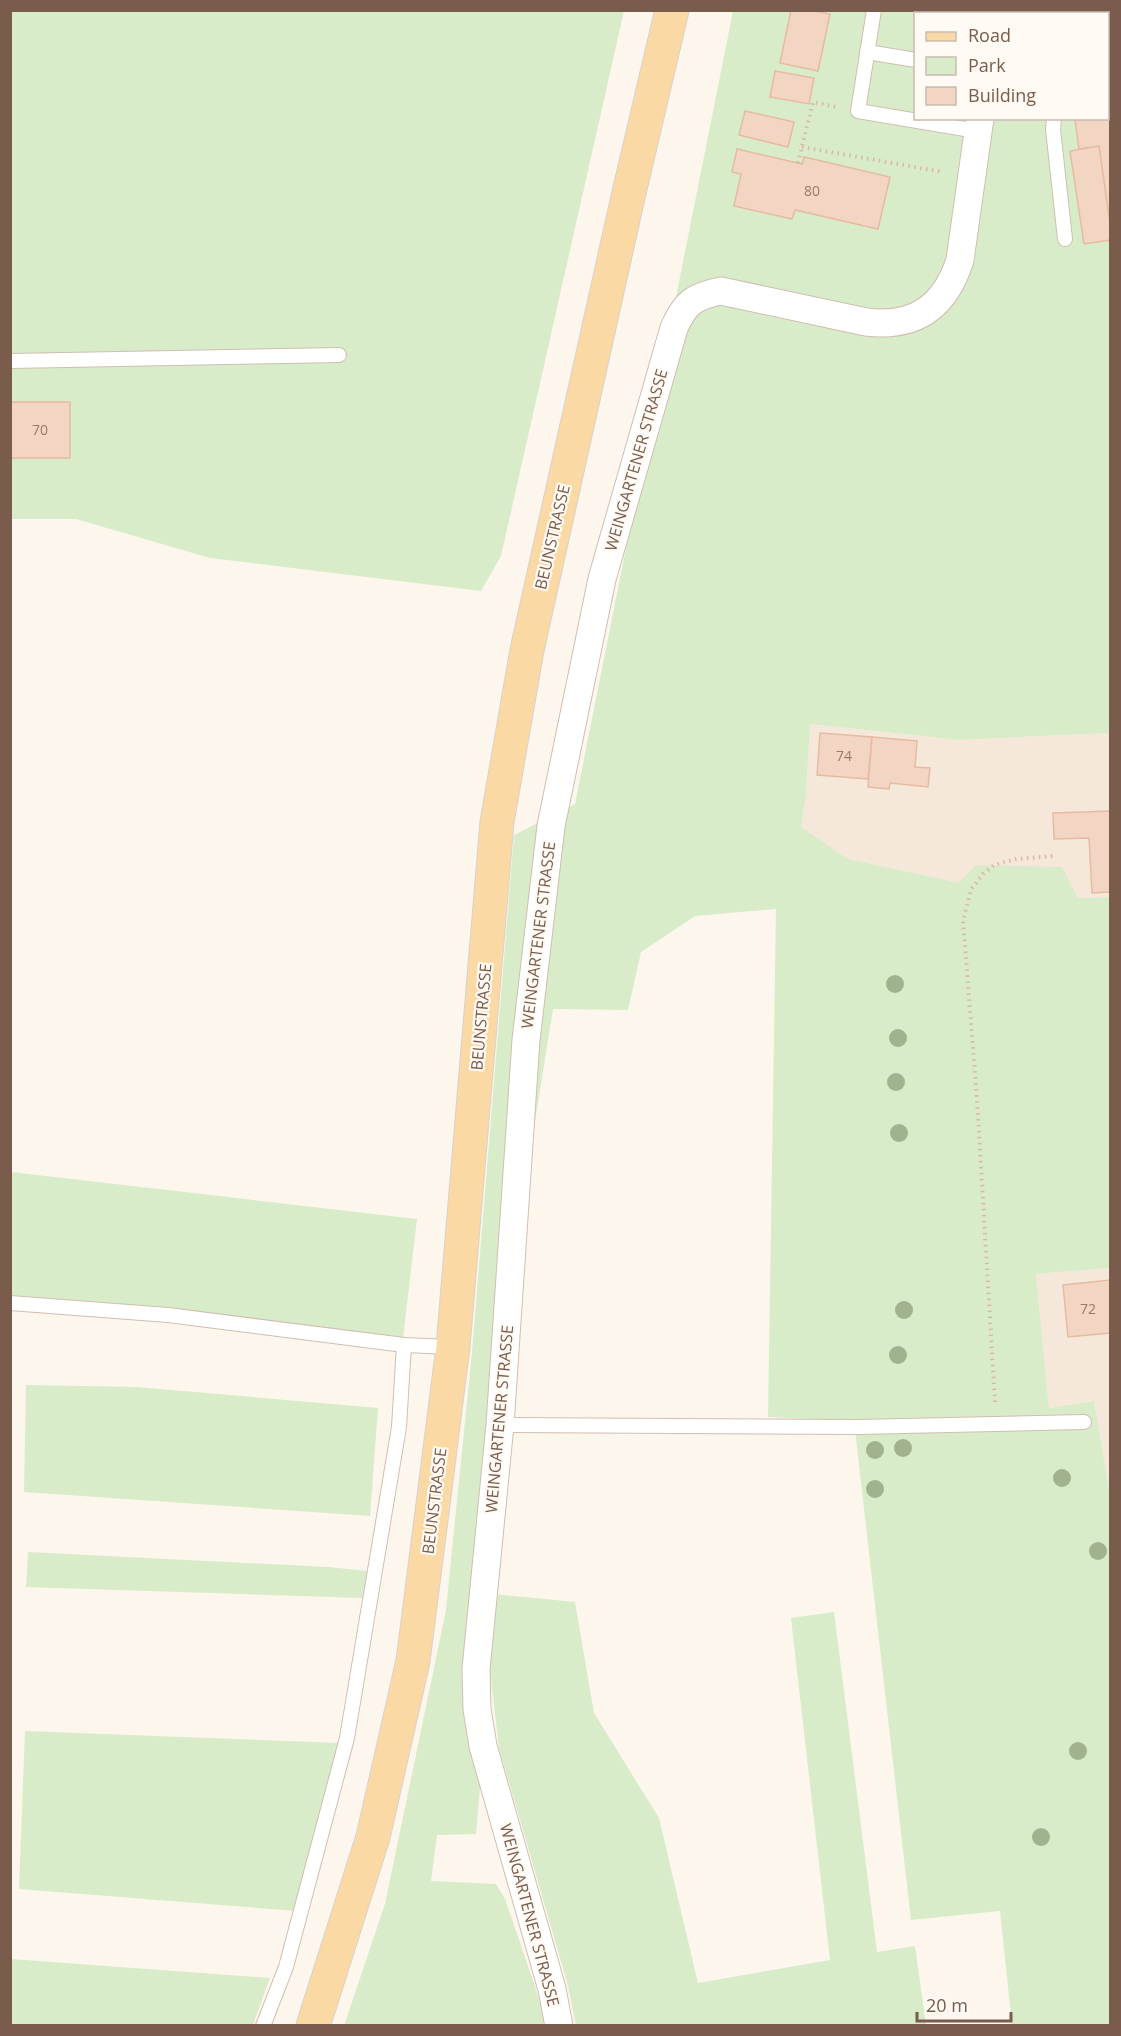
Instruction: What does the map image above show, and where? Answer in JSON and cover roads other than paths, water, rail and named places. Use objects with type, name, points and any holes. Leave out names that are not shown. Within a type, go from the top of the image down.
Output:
[{"type":"main road","name":"BEUNSTRASSE","points":[[313,2025],[373,1837],[413,1660],[453,1347],[497,822],[527,650],[672,10]]},
{"type":"street","name":"WEINGARTENER STRASSE","points":[[560,2025],[552,1989],[483,1746],[477,1709],[476,1669],[500,1425],[526,1041],[551,826],[602,579],[674,328],[681,313],[691,301],[705,294],[721,291],[866,322],[886,324],[905,321],[924,313],[940,299],[953,281],[960,260],[978,125]]},
{"type":"lane","points":[[874,10],[858,111],[914,118]]},
{"type":"lane","points":[[867,52],[914,60]]},
{"type":"lane","points":[[935,120],[978,125]]},
{"type":"lane","points":[[1054,120],[1065,239]]},
{"type":"lane","points":[[10,361],[339,355]]},
{"type":"lane","points":[[10,1303],[168,1315],[404,1345],[453,1347]]},
{"type":"lane","points":[[263,2025],[286,1967],[347,1738],[399,1427],[404,1345]]},
{"type":"lane","points":[[500,1425],[858,1427],[1084,1422]]}]
